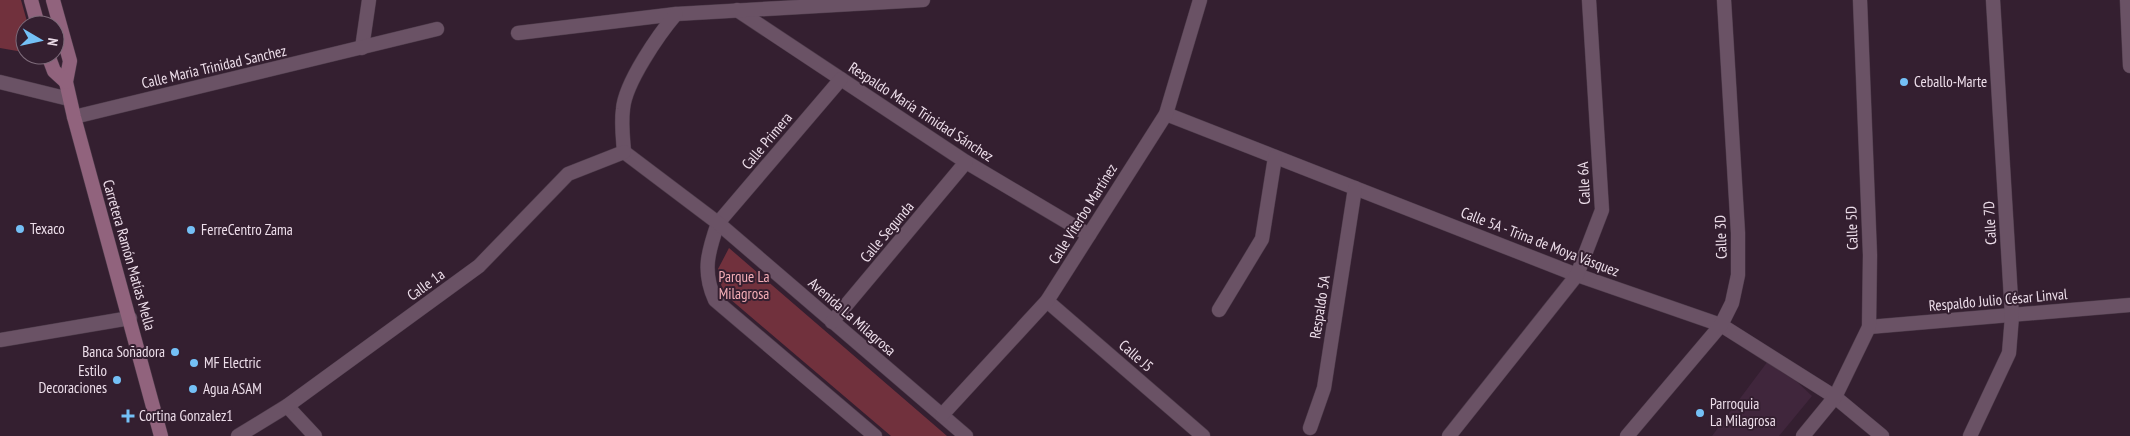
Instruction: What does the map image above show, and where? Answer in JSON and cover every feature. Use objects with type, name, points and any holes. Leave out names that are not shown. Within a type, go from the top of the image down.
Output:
[{"type":"main road","points":[[31,0],[35,15]]},
{"type":"main road","name":"Carretera Ramón Matías Mella","points":[[53,0],[70,61],[66,82],[69,99],[161,436]]},
{"type":"main road","name":"Carretera Ramón Matías Mella","points":[[52,65],[54,71],[66,82]]},
{"type":"street","points":[[362,48],[369,0]]},
{"type":"street","points":[[518,33],[676,14],[923,0]]},
{"type":"street","name":"Calle Viterbo Martínez","points":[[942,415],[1047,301],[1166,114],[1200,0]]},
{"type":"street","name":"Calle 6A","points":[[1449,436],[1577,275],[1602,210],[1589,0]]},
{"type":"street","name":"Calle 3D","points":[[1627,436],[1721,325],[1732,302],[1738,275],[1737,223],[1724,0]]},
{"type":"street","name":"Calle 5D","points":[[1803,436],[1835,397],[1869,327],[1870,255],[1860,0]]},
{"type":"street","name":"Calle 7D","points":[[1970,436],[2009,353],[2012,316],[1993,0]]},
{"type":"street","points":[[2127,0],[2130,66]]},
{"type":"street","name":"Respaldo María Trinidad Sánchez","points":[[737,10],[966,162],[1089,235]]},
{"type":"street","points":[[624,152],[623,108],[628,90],[658,35],[676,14]]},
{"type":"street","name":"Calle Maria Trinidad Sanchez","points":[[74,117],[437,29]]},
{"type":"street","name":"Calle Primera","points":[[718,223],[841,79]]},
{"type":"street","points":[[0,82],[69,99]]},
{"type":"street","name":"Calle 5A - Trina de Moya Vásquez","points":[[1166,114],[1577,275],[1721,325],[1835,397],[1882,436]]},
{"type":"street","name":"Avenida La Milagrosa","points":[[624,152],[718,223],[966,436]]},
{"type":"street","name":"Calle 1a","points":[[238,436],[287,406],[479,266],[568,174],[624,152]]},
{"type":"street","points":[[1219,310],[1262,239],[1275,157]]},
{"type":"street","name":"Calle Segunda","points":[[832,322],[966,162]]},
{"type":"street","name":"Respaldo 5A","points":[[1310,428],[1324,388],[1355,188]]},
{"type":"street","points":[[718,223],[708,251],[707,270],[708,284],[715,300],[874,436]]},
{"type":"street","name":"Calle J5","points":[[1047,301],[1203,436]]},
{"type":"street","name":"Respaldo Julio César Linval","points":[[1869,327],[2130,305]]},
{"type":"street","points":[[0,340],[130,318]]},
{"type":"street","points":[[287,406],[315,436]]},
{"type":"shaded area","points":[[1771,357],[1812,396],[1779,436],[1712,436]]},
{"type":"green space","points":[[0,0],[21,0],[25,15],[15,15],[15,51],[0,48]]},
{"type":"green space","name":"Parque La Milagrosa","points":[[729,248],[947,436],[891,436],[723,293],[718,269]]},
{"type":"place","name":"Ceballo-Marte","points":[[1904,82]]},
{"type":"place","name":"Texaco","points":[[20,229]]},
{"type":"place","name":"FerreCentro Zama","points":[[191,230]]},
{"type":"place","name":"Banca Soñadora","points":[[175,352]]},
{"type":"place","name":"MF Electric","points":[[194,363]]},
{"type":"place","name":"Estilo Decoraciones","points":[[117,380]]},
{"type":"place","name":"Agua ASAM","points":[[193,389]]},
{"type":"place","name":"Parroquia La Milagrosa","points":[[1700,413]]},
{"type":"place","name":"Cortina Gonzalez1","points":[[128,416]]}]
